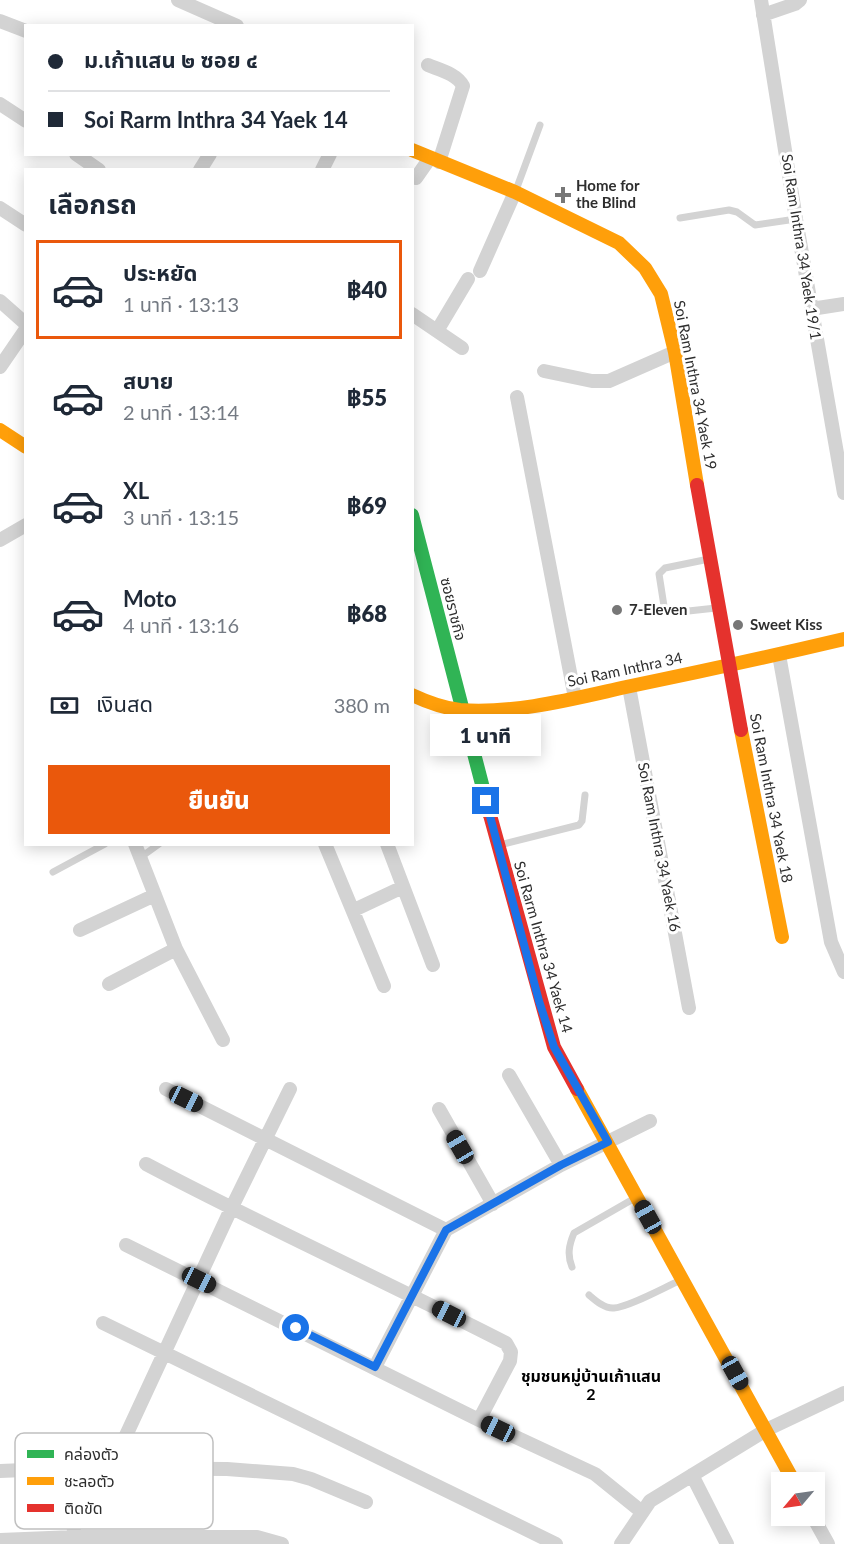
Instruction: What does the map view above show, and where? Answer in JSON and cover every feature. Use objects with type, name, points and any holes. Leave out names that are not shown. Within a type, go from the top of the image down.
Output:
[{"type":"street","points":[[178,0],[232,24]]},
{"type":"street","name":"Soi Ram Inthra 34 Yaek 19/1","points":[[761,0],[811,309],[844,493]]},
{"type":"street","points":[[763,15],[795,4],[800,0]]},
{"type":"street","points":[[0,21],[24,30]]},
{"type":"street","points":[[416,178],[435,160],[463,86],[454,77],[428,65]]},
{"type":"street","points":[[0,104],[24,120]]},
{"type":"street","name":"Soi Ram Inthra 34 Yaek 19","points":[[414,151],[515,192],[619,243],[645,268],[661,294],[675,352],[728,666]]},
{"type":"street","points":[[79,156],[96,168]]},
{"type":"street","points":[[437,331],[474,275],[515,192]]},
{"type":"street","points":[[0,208],[24,224]]},
{"type":"street","points":[[0,301],[24,322]]},
{"type":"street","points":[[811,309],[844,304]]},
{"type":"street","points":[[414,315],[462,348]]},
{"type":"street","points":[[0,367],[24,332]]},
{"type":"street","points":[[544,371],[592,381],[609,381],[675,352]]},
{"type":"street","points":[[517,397],[575,698]]},
{"type":"street","points":[[0,430],[24,446]]},
{"type":"street","name":"ซอยราชกิจ","points":[[414,523],[462,710]]},
{"type":"street","points":[[0,540],[24,526]]},
{"type":"street","name":"Soi Ram Inthra 34","points":[[414,696],[462,710],[490,710],[575,698],[844,639]]},
{"type":"street","points":[[779,655],[844,972]]},
{"type":"street","name":"Soi Ram Inthra 34 Yaek 18","points":[[728,666],[782,937]]},
{"type":"street","name":"Soi Ram Inthra 34 Yaek 16","points":[[629,687],[689,1008]]},
{"type":"street","name":"Soi Rarm Inthra 34 Yaek 14","points":[[462,710],[554,1047],[789,1472]]},
{"type":"street","points":[[326,846],[384,986]]},
{"type":"street","points":[[388,846],[433,965]]},
{"type":"street","points":[[138,851],[176,950],[223,1040]]},
{"type":"street","points":[[354,910],[403,887]]},
{"type":"street","points":[[80,930],[154,895]]},
{"type":"street","points":[[109,984],[176,950]]},
{"type":"street","points":[[509,1075],[561,1165]]},
{"type":"street","points":[[166,1089],[446,1230]]},
{"type":"street","points":[[127,1433],[231,1209],[290,1089]]},
{"type":"street","points":[[439,1109],[493,1204]]},
{"type":"street","points":[[375,1367],[446,1230],[561,1165],[650,1121]]},
{"type":"street","points":[[146,1164],[231,1209],[506,1343],[511,1352],[510,1361],[479,1420]]},
{"type":"street","points":[[126,1245],[479,1420],[596,1474],[642,1512]]},
{"type":"street","points":[[103,1323],[556,1544]]},
{"type":"street","points":[[621,1544],[650,1501],[766,1430],[844,1393]]},
{"type":"street","points":[[213,1469],[293,1474],[366,1502]]},
{"type":"street","points":[[0,1471],[15,1470]]},
{"type":"street","points":[[692,1475],[727,1544]]},
{"type":"street","points":[[818,1526],[828,1544]]},
{"type":"street","points":[[0,1540],[256,1537],[282,1544]]},
{"type":"lane","points":[[515,192],[540,125]]},
{"type":"lane","points":[[680,218],[729,210],[737,212],[755,225],[796,219]]},
{"type":"lane","points":[[711,558],[660,571],[664,606],[673,613],[719,608]]},
{"type":"lane","points":[[498,846],[579,825],[582,821],[585,795]]},
{"type":"lane","points":[[53,872],[101,846]]},
{"type":"lane","points":[[138,851],[153,846]]},
{"type":"lane","points":[[572,1267],[568,1258],[574,1233],[637,1197]]},
{"type":"lane","points":[[589,1295],[600,1304],[612,1309],[683,1279]]},
{"type":"traffic: fast","points":[[414,523],[490,815]]},
{"type":"traffic: slow","points":[[414,151],[515,192],[619,243],[645,268],[661,294],[675,352],[697,485]]},
{"type":"traffic: slow","points":[[0,430],[24,446]]},
{"type":"traffic: slow","points":[[414,696],[447,708],[460,710],[523,708],[844,639]]},
{"type":"traffic: slow","points":[[741,730],[782,937]]},
{"type":"traffic: slow","points":[[577,1089],[788,1472]]},
{"type":"traffic: jam","points":[[697,485],[741,730]]},
{"type":"traffic: jam","points":[[490,815],[554,1047],[577,1089]]},
{"type":"place","name":"Home for the Blind","points":[[563,195]]},
{"type":"place","name":"7-Eleven","points":[[617,610]]},
{"type":"place","name":"Sweet Kiss","points":[[738,625]]},
{"type":"district","name":"ชุมชนหมู่บ้านเก้าแสน 2","points":[[591,1385]]},
{"type":"route","points":[[296,1328],[375,1367],[446,1230],[561,1165],[608,1142],[554,1047],[539,1001],[486,801]]}]
